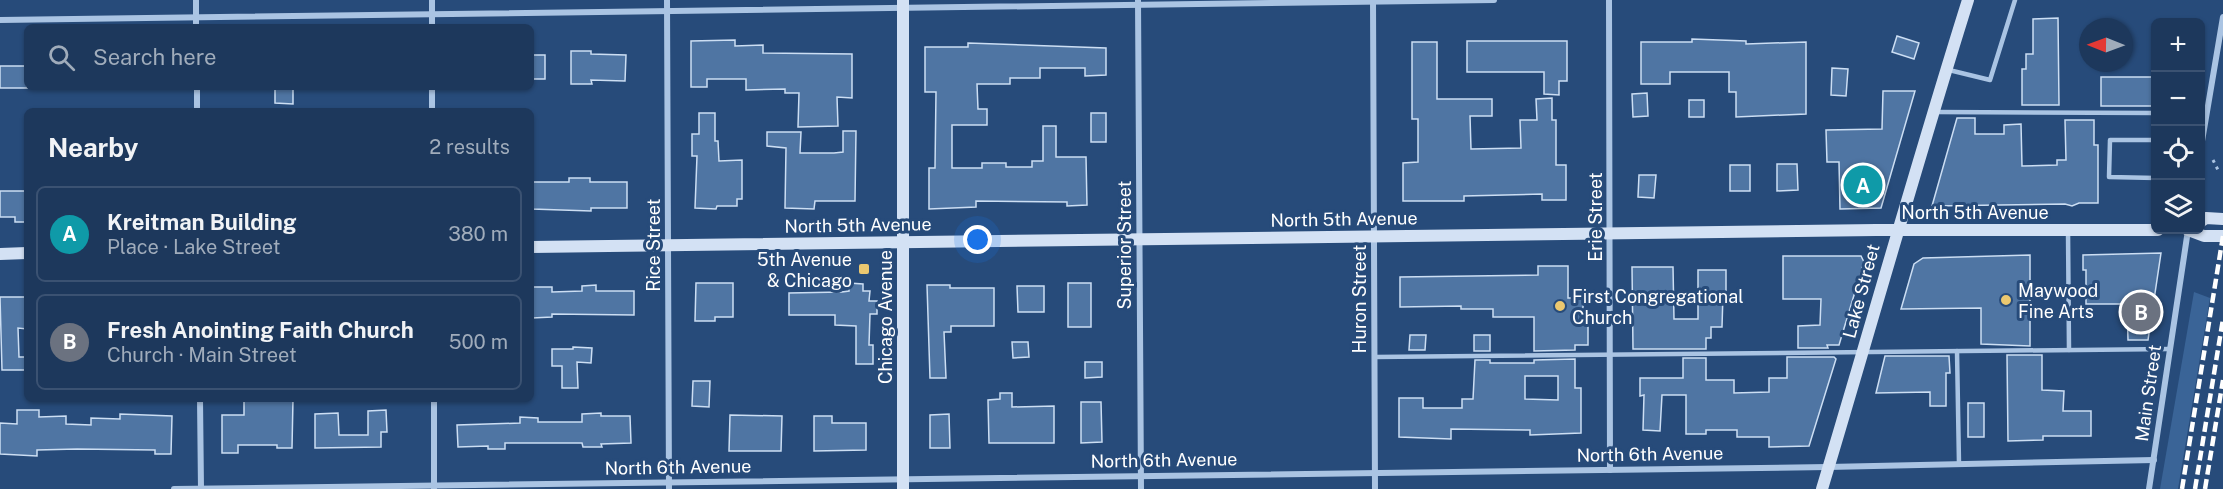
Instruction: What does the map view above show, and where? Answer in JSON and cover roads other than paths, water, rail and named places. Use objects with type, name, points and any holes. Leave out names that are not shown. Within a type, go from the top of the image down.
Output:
[{"type":"street","points":[[196,0],[196,24]]},
{"type":"street","points":[[432,0],[432,24]]},
{"type":"street","name":"Rice Street","points":[[667,0],[669,486]]},
{"type":"street","points":[[0,20],[667,12],[903,4],[1494,0]]},
{"type":"street","name":"Erie Street","points":[[1609,0],[1610,470]]},
{"type":"street","name":"Lake Street","points":[[1822,489],[1864,352],[1932,112],[1968,0]]},
{"type":"street","name":"Huron Street","points":[[1373,1],[1375,489]]},
{"type":"street","name":"Superior Street","points":[[1138,3],[1141,489]]},
{"type":"street","name":"Chicago Avenue","points":[[903,4],[903,484]]},
{"type":"street","points":[[2205,108],[2223,17]]},
{"type":"street","points":[[197,90],[197,108]]},
{"type":"street","points":[[432,90],[432,108]]},
{"type":"street","points":[[2205,219],[2223,219]]},
{"type":"street","name":"North 5th Avenue","points":[[534,247],[1897,230],[2151,230]]},
{"type":"street","name":"Main Street","points":[[2148,489],[2187,234]]},
{"type":"street","points":[[2199,234],[2223,236]]},
{"type":"street","points":[[0,254],[24,253]]},
{"type":"street","points":[[200,402],[201,489]]},
{"type":"street","points":[[434,402],[434,487]]},
{"type":"street","name":"North 6th Avenue","points":[[174,489],[903,484],[1140,476],[1828,467],[2154,460]]},
{"type":"lane","points":[[1946,69],[1990,80],[2014,0]]},
{"type":"lane","points":[[1932,112],[2151,112]]},
{"type":"lane","points":[[2151,140],[2110,140],[2109,177],[2151,178]]},
{"type":"lane","points":[[2068,230],[2069,350]]},
{"type":"lane","points":[[1375,357],[2170,349]]},
{"type":"lane","points":[[1957,351],[1959,464]]},
{"type":"railway","points":[[2182,489],[2223,236]]},
{"type":"railway","points":[[2195,489],[2223,319]]},
{"type":"railway","points":[[2205,489],[2223,380]]},
{"type":"place","name":"Kreitman Building","points":[[1863,185]]},
{"type":"place","name":"5th Avenue & Chicago","points":[[864,269]]},
{"type":"place","name":"Maywood Fine Arts","points":[[2006,300]]},
{"type":"place","name":"First Congregational Church","points":[[1560,306]]},
{"type":"place","name":"Fresh Anointing Faith Church","points":[[2141,312]]}]
